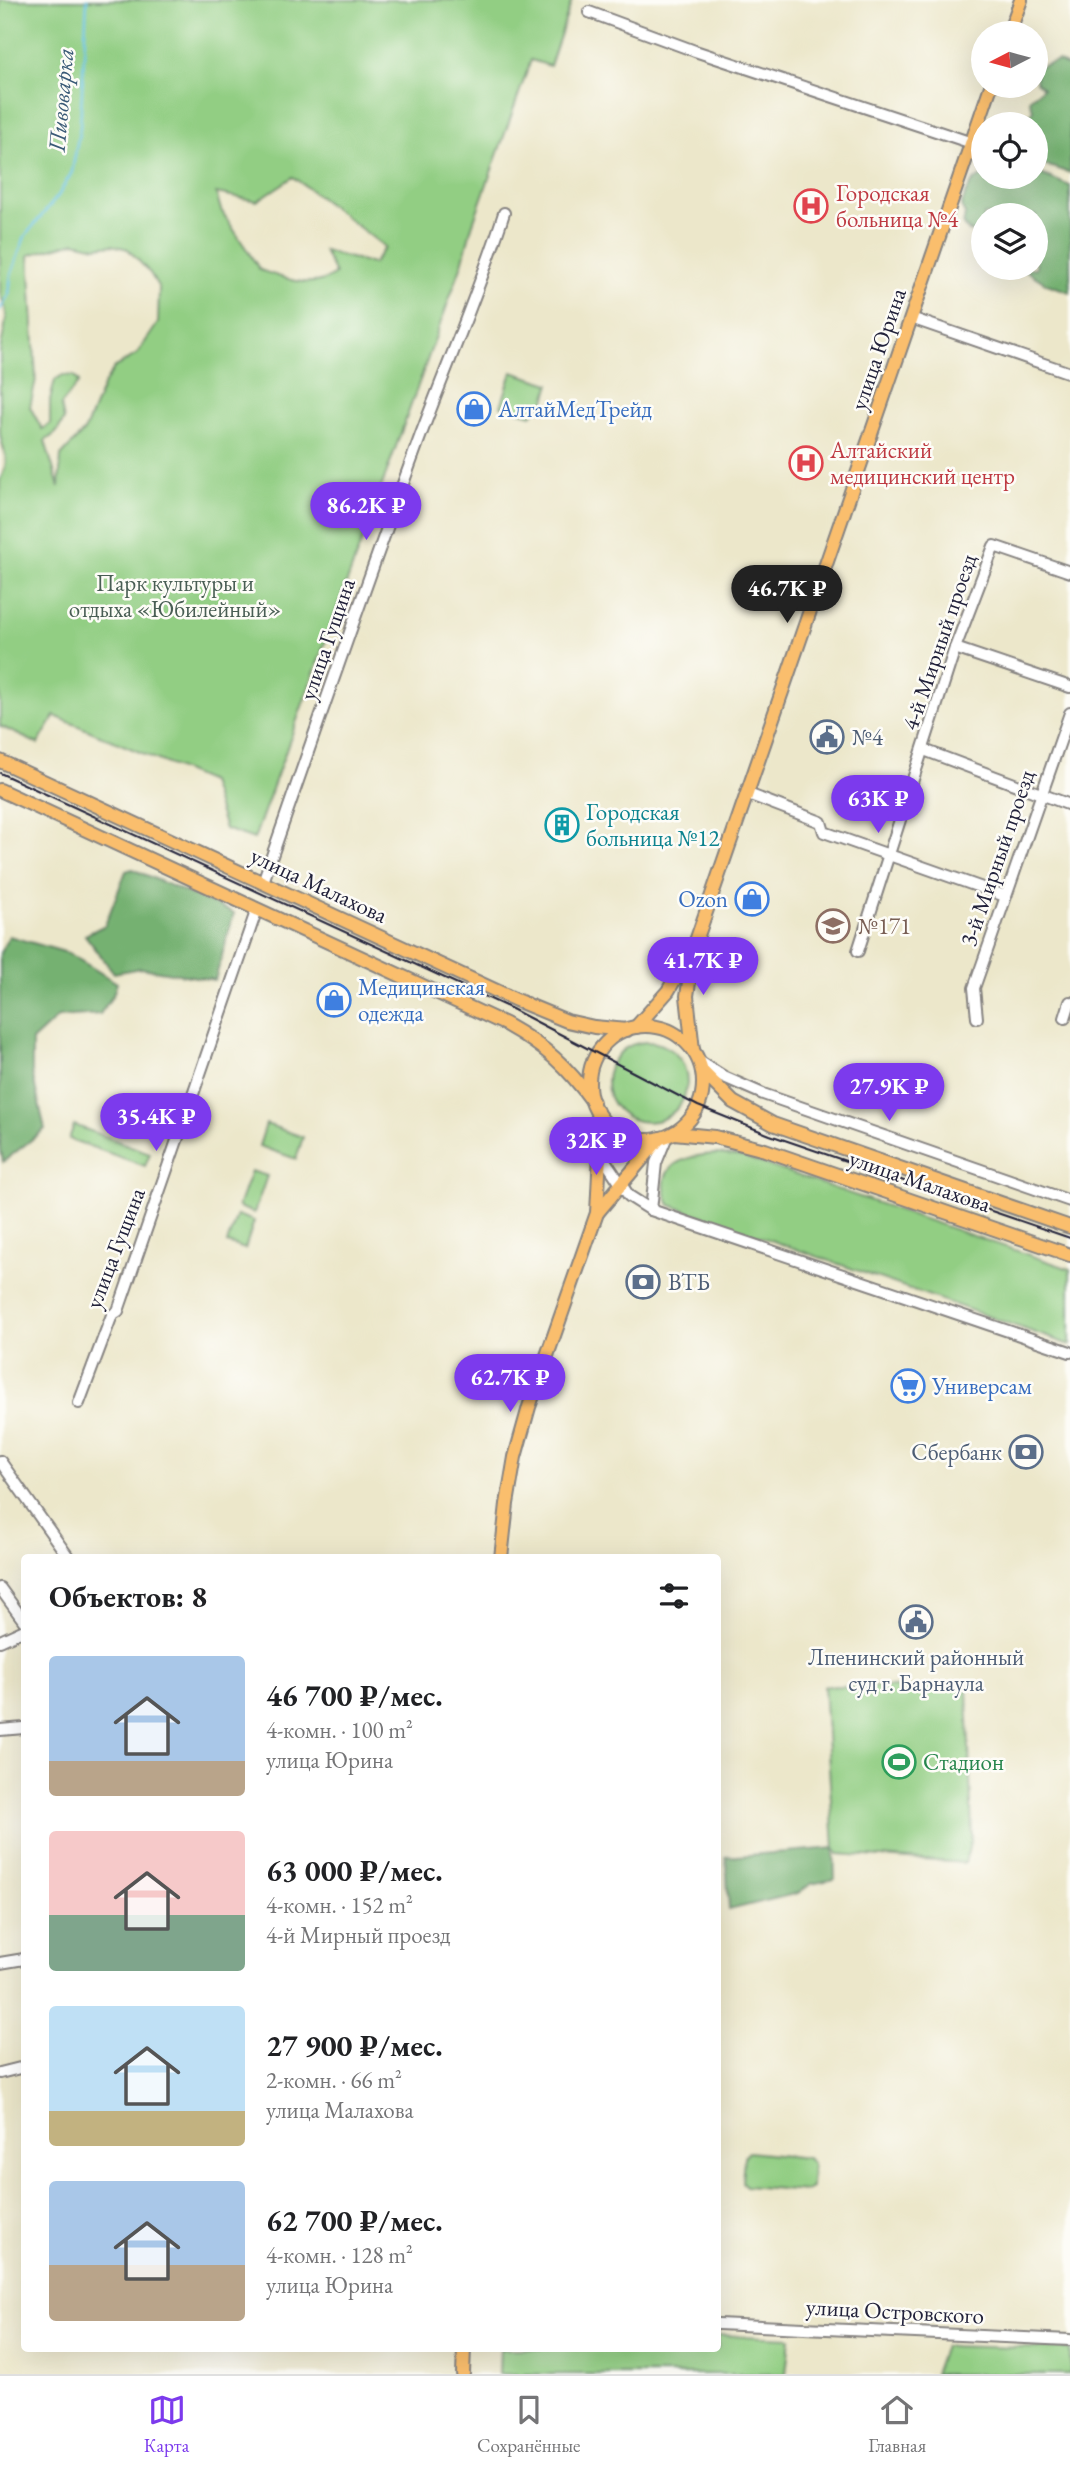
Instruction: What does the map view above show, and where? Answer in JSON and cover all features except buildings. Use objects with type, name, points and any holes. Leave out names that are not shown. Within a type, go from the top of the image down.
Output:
[{"type":"main road","points":[[1013,21],[1020,0]]},
{"type":"main road","name":"улица Юрина","points":[[631,1028],[668,991],[695,944],[971,146]]},
{"type":"main road","name":"улица Малахова","points":[[0,761],[516,1000],[568,1021],[594,1027],[631,1028]]},
{"type":"main road","points":[[0,790],[529,1038],[561,1062],[613,1129],[624,1135],[648,1140],[667,1136]]},
{"type":"main road","name":"улица Юрина","points":[[695,944],[687,996],[698,1061]]},
{"type":"main road","points":[[501,1554],[506,1504],[530,1402],[597,1213],[600,1153],[590,1080],[595,1059],[610,1039],[631,1028],[646,1026],[667,1030],[685,1042],[698,1061],[702,1095],[698,1106],[690,1119],[667,1136],[620,1184],[597,1213]]},
{"type":"main road","name":"улица Малахова","points":[[698,1061],[733,1102],[774,1124],[1070,1227]]},
{"type":"main road","name":"улица Малахова","points":[[667,1136],[715,1137],[765,1150],[1070,1255]]},
{"type":"main road","points":[[463,2374],[464,2352]]},
{"type":"street","points":[[589,12],[695,51],[971,143]]},
{"type":"street","name":"улица Гущина","points":[[263,882],[419,440],[453,348],[488,265],[504,213]]},
{"type":"street","points":[[911,318],[1070,373]]},
{"type":"street","name":"4-й Мирный проезд","points":[[858,951],[955,648],[994,546],[1070,572]]},
{"type":"street","points":[[955,648],[1070,687]]},
{"type":"street","name":"3-й Мирный проезд","points":[[977,1018],[974,988],[1070,713]]},
{"type":"street","points":[[924,750],[1070,804]]},
{"type":"street","points":[[748,794],[821,822],[824,832],[1005,896]]},
{"type":"street","name":"улица Гущина","points":[[79,1403],[113,1315],[118,1311],[257,909]]},
{"type":"street","points":[[1065,1018],[1070,1003]]},
{"type":"street","points":[[698,1061],[724,1077],[786,1103],[1070,1201]]},
{"type":"street","points":[[651,1210],[656,1163],[667,1136]]},
{"type":"street","points":[[600,1153],[628,1196],[651,1210],[1070,1352]]},
{"type":"street","points":[[0,1461],[66,1554]]},
{"type":"street","points":[[0,1588],[21,1617]]},
{"type":"street","points":[[0,1641],[21,1631]]},
{"type":"street","points":[[0,1730],[21,1728]]},
{"type":"street","points":[[0,1963],[21,1960]]},
{"type":"street","points":[[0,2073],[21,2068]]},
{"type":"street","name":"улица Островского","points":[[721,2324],[1070,2340]]},
{"type":"green space","name":"Парк культуры и отдыха «Юбилейный»","points":[[0,0],[572,0],[550,66],[531,60],[472,226],[462,264],[254,839],[225,829],[210,782],[55,716],[38,744],[0,726],[0,480],[6,456],[0,434],[0,352],[6,317],[0,295]],"holes":[[[293,177],[385,247],[373,264],[324,251],[335,274],[318,282],[298,281],[260,270],[221,210],[216,193],[257,201]],[[75,242],[96,247],[112,245],[128,249],[150,273],[159,288],[158,323],[137,354],[114,368],[103,386],[85,430],[61,456],[59,487],[45,441],[56,433],[64,420],[61,405],[79,382],[74,376],[63,375],[55,380],[50,400],[50,424],[42,429],[30,407],[36,379],[29,255]]]},
{"type":"green space","points":[[1058,61],[1070,67],[1070,173],[1048,166],[1048,112],[1032,112],[1029,99],[1048,98],[1048,64]]},
{"type":"green space","points":[[1048,177],[1070,186],[1070,292],[1041,280],[1048,280],[1048,203],[971,203],[971,232],[963,225],[965,214],[961,207],[971,185],[971,189],[1048,189]]},
{"type":"green space","points":[[512,372],[550,384],[544,404],[531,415],[501,406]]},
{"type":"green space","points":[[132,869],[234,913],[215,980],[141,968],[114,973],[85,935],[105,925],[126,871]]},
{"type":"green space","points":[[9,936],[68,953],[117,983],[113,995],[100,1014],[58,1017],[32,1041],[32,1073],[45,1129],[3,1162],[0,1145],[0,953]]},
{"type":"green space","points":[[647,1042],[662,1045],[675,1054],[684,1067],[687,1082],[684,1097],[675,1110],[662,1119],[647,1122],[632,1119],[619,1110],[610,1097],[607,1082],[610,1067],[619,1054],[632,1045]]},
{"type":"green space","points":[[266,1124],[303,1137],[296,1159],[259,1146]]},
{"type":"green space","points":[[74,1125],[150,1153],[145,1166],[69,1139]]},
{"type":"green space","points":[[718,1154],[743,1157],[1070,1269],[1070,1345],[670,1205],[665,1191],[665,1180],[674,1165],[694,1157]]},
{"type":"green space","points":[[251,1171],[267,1176],[254,1213],[238,1207]]},
{"type":"green space","points":[[237,1215],[254,1221],[245,1249],[227,1243]]},
{"type":"green space","name":"Стадион","points":[[824,1686],[967,1688],[972,1836],[965,1863],[838,1854],[834,1848]]},
{"type":"green space","points":[[834,1848],[835,1879],[811,1884],[798,1893],[729,1910],[726,1857]]},
{"type":"green space","points":[[748,2152],[807,2158],[812,2164],[811,2188],[805,2191],[746,2186],[742,2182],[744,2157]]},
{"type":"green space","points":[[721,2335],[790,2338],[786,2374],[499,2374],[500,2352],[721,2352]]},
{"type":"green space","points":[[944,2346],[1070,2349],[1070,2374],[934,2374]]},
{"type":"waterway","name":"Пивоварка","points":[[0,310],[9,294],[11,275],[25,236],[58,196],[72,172],[80,127],[87,0]]},
{"type":"tram line","points":[[0,773],[512,1009],[698,1106],[770,1135],[1070,1238]]},
{"type":"place","name":"Городская больница №4","points":[[811,206]]},
{"type":"place","name":"АлтайМедТрейд","points":[[474,409]]},
{"type":"place","name":"Алтайский медицинский центр","points":[[806,463]]},
{"type":"place","name":"№4","points":[[827,737]]},
{"type":"place","name":"Городская больница №12","points":[[562,825]]},
{"type":"place","name":"Ozon","points":[[752,899]]},
{"type":"place","name":"№171","points":[[833,926]]},
{"type":"place","name":"Медицинская одежда","points":[[334,1000]]},
{"type":"place","name":"ВТБ","points":[[643,1282]]},
{"type":"place","name":"Универсам","points":[[908,1386]]},
{"type":"place","name":"Сбербанк","points":[[1026,1452]]},
{"type":"place","name":"Лпенинский районный суд г. Барнаула","points":[[916,1622]]},
{"type":"place","name":"Стадион","points":[[899,1762]]}]
